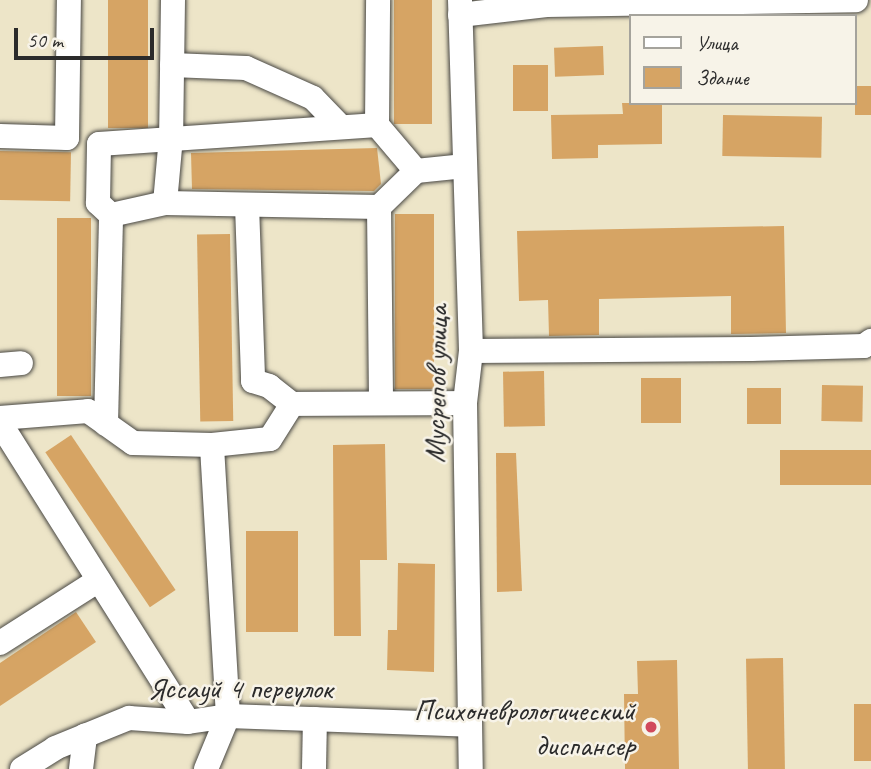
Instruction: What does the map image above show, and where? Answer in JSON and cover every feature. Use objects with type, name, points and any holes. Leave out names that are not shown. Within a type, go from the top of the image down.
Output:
[{"type":"street","points":[[67,138],[69,0]]},
{"type":"street","points":[[165,203],[171,137],[173,0]]},
{"type":"street","points":[[378,0],[377,125],[416,171]]},
{"type":"street","points":[[460,8],[602,2],[856,0]]},
{"type":"street","name":"Мусрепов улица","points":[[460,8],[471,351],[465,403],[471,769]]},
{"type":"street","points":[[172,65],[246,68],[313,98],[341,127]]},
{"type":"street","points":[[0,136],[67,138],[100,144],[171,137],[377,125]]},
{"type":"street","points":[[100,144],[98,203],[111,215],[106,424]]},
{"type":"street","points":[[111,215],[165,203],[379,207],[416,171],[465,166]]},
{"type":"street","points":[[247,205],[253,381],[269,386],[292,404],[465,403]]},
{"type":"street","points":[[379,207],[381,402]]},
{"type":"street","points":[[471,351],[751,349],[864,346],[871,341]]},
{"type":"street","points":[[188,722],[0,420],[88,411],[133,443],[212,445],[270,439],[292,404]]},
{"type":"street","points":[[206,769],[228,716],[212,445]]},
{"type":"street","points":[[0,643],[99,580]]},
{"type":"street","name":"Яссауй 4 переулок","points":[[22,769],[85,736],[129,718],[188,722],[228,716],[469,725]]},
{"type":"street","points":[[314,769],[315,719]]},
{"type":"street","points":[[81,769],[85,736]]},
{"type":"building","points":[[108,0],[148,0],[148,128],[108,128]]},
{"type":"building","points":[[394,0],[432,0],[432,124],[394,124]]},
{"type":"building","points":[[603,46],[604,75],[555,77],[554,48]]},
{"type":"building","points":[[513,65],[548,65],[548,111],[513,111]]},
{"type":"building","points":[[857,86],[871,86],[871,115],[855,115]]},
{"type":"building","points":[[622,103],[662,105],[662,144],[598,145],[598,158],[552,159],[551,115],[623,114]]},
{"type":"building","points":[[723,115],[822,117],[821,158],[722,156]]},
{"type":"building","points":[[377,148],[381,184],[374,191],[192,189],[191,153]]},
{"type":"building","points":[[0,151],[71,152],[70,201],[0,200]]},
{"type":"building","points":[[395,214],[434,214],[434,389],[395,389]]},
{"type":"building","points":[[57,218],[91,218],[91,396],[57,396]]},
{"type":"building","points":[[784,226],[786,333],[731,334],[731,296],[599,299],[599,335],[549,336],[548,300],[519,301],[517,231]]},
{"type":"building","points":[[230,234],[233,421],[200,422],[197,235]]},
{"type":"building","points":[[544,371],[545,426],[504,427],[503,372]]},
{"type":"building","points":[[641,378],[681,378],[681,423],[641,423]]},
{"type":"building","points":[[822,385],[863,386],[862,422],[821,421]]},
{"type":"building","points":[[747,388],[781,388],[781,424],[747,424]]},
{"type":"building","points":[[71,435],[176,590],[150,607],[45,452]]},
{"type":"building","points":[[385,444],[387,560],[360,560],[361,636],[334,636],[333,445]]},
{"type":"building","points":[[780,450],[871,450],[871,485],[780,485]]},
{"type":"building","points":[[496,453],[516,453],[522,591],[497,592]]},
{"type":"building","points":[[246,531],[298,531],[298,632],[246,632]]},
{"type":"building","points":[[398,563],[435,564],[434,672],[387,670],[388,630],[397,630]]},
{"type":"building","points":[[76,612],[96,642],[0,706],[0,663]]},
{"type":"building","points":[[783,658],[785,769],[748,769],[746,659]]},
{"type":"building","points":[[677,660],[679,769],[625,769],[624,694],[638,694],[637,661]]},
{"type":"building","points":[[854,704],[871,704],[871,761],[854,761]]},
{"type":"place","name":"Психоневрологический диспансер","points":[[651,727]]}]
